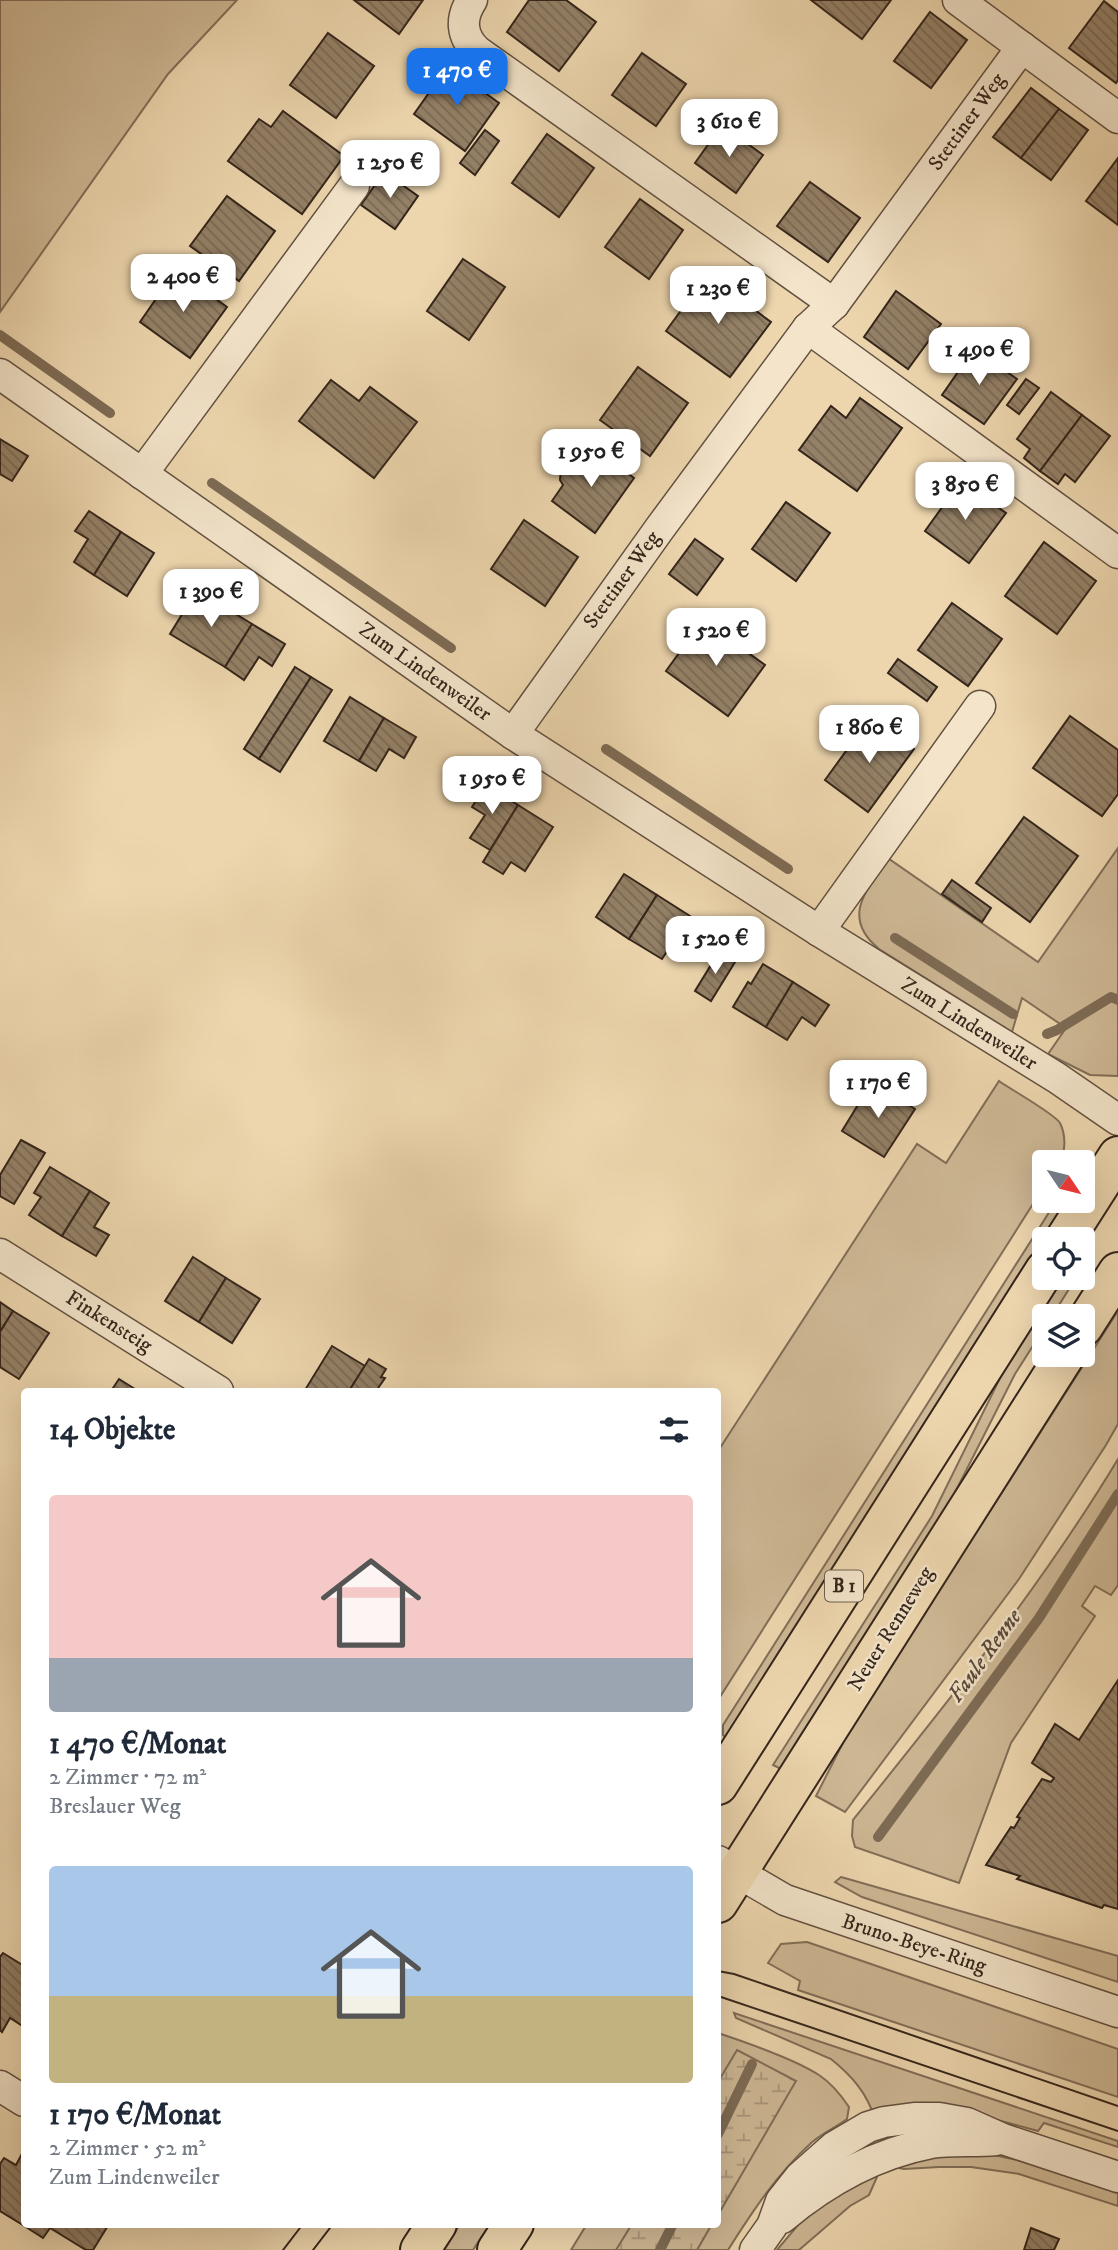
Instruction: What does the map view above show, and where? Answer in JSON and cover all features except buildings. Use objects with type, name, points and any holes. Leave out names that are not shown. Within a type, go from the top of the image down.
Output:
[{"type":"main road","points":[[1073,1227],[1118,1156]]},
{"type":"main road","points":[[1095,1308],[1118,1272]]},
{"type":"main road","name":"B 1","points":[[721,1780],[1032,1290]]},
{"type":"main road","name":"Neuer Renneweg","points":[[724,1879],[1058,1367]]},
{"type":"main road","points":[[420,2250],[434,2228]]},
{"type":"main road","points":[[497,2250],[511,2228]]},
{"type":"street","points":[[472,0],[466,10],[463,25],[468,41],[477,51],[834,304]]},
{"type":"street","points":[[958,0],[1118,118]]},
{"type":"street","name":"Stettiner Weg","points":[[513,734],[660,528],[808,328],[834,304],[1022,47]]},
{"type":"street","points":[[142,474],[354,186]]},
{"type":"street","points":[[808,328],[1118,554]]},
{"type":"street","name":"Zum Lindenweiler","points":[[0,374],[513,734],[819,931],[1057,1078],[1118,1120]]},
{"type":"street","points":[[819,931],[980,706]]},
{"type":"street","name":"Finkensteig","points":[[0,1254],[213,1388]]},
{"type":"street","name":"Bruno-Beye-Ring","points":[[724,1879],[1118,2012]]},
{"type":"street","points":[[0,2086],[21,2099]]},
{"type":"street","points":[[763,2238],[805,2199],[847,2172],[879,2157],[933,2143],[1003,2139],[1118,2177]]},
{"type":"green space","points":[[0,0],[237,0],[168,74],[0,312]]},
{"type":"green space","points":[[1118,848],[1118,1076],[1090,1075],[1048,1054],[1066,1028],[1022,998],[1012,1032],[879,949],[861,926],[861,903],[889,859],[1038,962]]},
{"type":"green space","points":[[999,1081],[1056,1119],[1060,1123],[1064,1143],[1063,1150],[1032,1150],[1032,1205],[721,1695],[721,1446],[917,1144],[946,1163]]},
{"type":"green space","points":[[1049,1213],[1062,1213],[1053,1227],[1040,1227]]},
{"type":"green space","points":[[1032,1239],[1032,1260],[726,1738],[723,1735],[723,1725]]},
{"type":"green space","points":[[1055,1290],[1068,1290],[1060,1304],[1046,1304]]},
{"type":"green space","points":[[1118,1311],[1118,1424],[1106,1445],[1019,1579],[845,1812],[816,1796],[848,1733],[1082,1367],[1095,1367],[1095,1347]]},
{"type":"green space","points":[[1032,1326],[1032,1347],[1015,1374],[940,1522],[781,1769],[773,1765],[932,1516],[1006,1366]]},
{"type":"green space","points":[[1118,1459],[1118,1585],[1111,1595],[1095,1586],[1082,1606],[1095,1616],[1011,1743],[959,1883],[855,1847],[852,1836],[853,1820],[1025,1599]]},
{"type":"green space","points":[[841,1877],[1118,1956],[1118,1982],[862,1897],[835,1882]]},
{"type":"green space","points":[[807,1942],[1118,2049],[1118,2097],[798,1990],[800,1981],[768,1963],[781,1944]]},
{"type":"green space","points":[[734,2013],[1118,2141],[1118,2147],[1044,2123],[1038,2131],[986,2117],[875,2119],[858,2086],[831,2059],[736,2018]]},
{"type":"green space","points":[[721,2034],[809,2069],[828,2082],[849,2107],[847,2119],[815,2139],[776,2180],[728,2250],[571,2250],[585,2228],[721,2228]]},
{"type":"green space","points":[[737,2050],[796,2081],[721,2210],[721,2077]]},
{"type":"green space","points":[[918,2152],[994,2155],[1040,2165],[1118,2193],[1118,2206],[1019,2174],[971,2167],[893,2167]]},
{"type":"green space","points":[[874,2169],[877,2177],[869,2195],[850,2206],[799,2250],[777,2250],[809,2212]]},
{"type":"green space","points":[[458,2228],[487,2228],[473,2250],[444,2250]]},
{"type":"green space","points":[[630,2228],[710,2228],[697,2250],[616,2250]]},
{"type":"waterway","points":[[0,335],[110,413]]},
{"type":"waterway","points":[[212,483],[451,648]]},
{"type":"waterway","points":[[606,749],[788,869]]},
{"type":"waterway","points":[[895,938],[1013,1014]]},
{"type":"waterway","points":[[1047,1034],[1111,997],[1118,1000]]},
{"type":"waterway","name":"Faule Renne","points":[[878,1837],[1039,1618],[1118,1494]]},
{"type":"waterway","name":"Faule Renne","points":[[721,2128],[752,2064]]},
{"type":"waterway","name":"Faule Renne","points":[[660,2250],[671,2228]]},
{"type":"tram line","points":[[721,1972],[1118,2106]]},
{"type":"tram line","points":[[721,1997],[1118,2131]]},
{"type":"tram line","points":[[283,2250],[300,2228]]},
{"type":"tram line","points":[[313,2250],[330,2228]]}]
